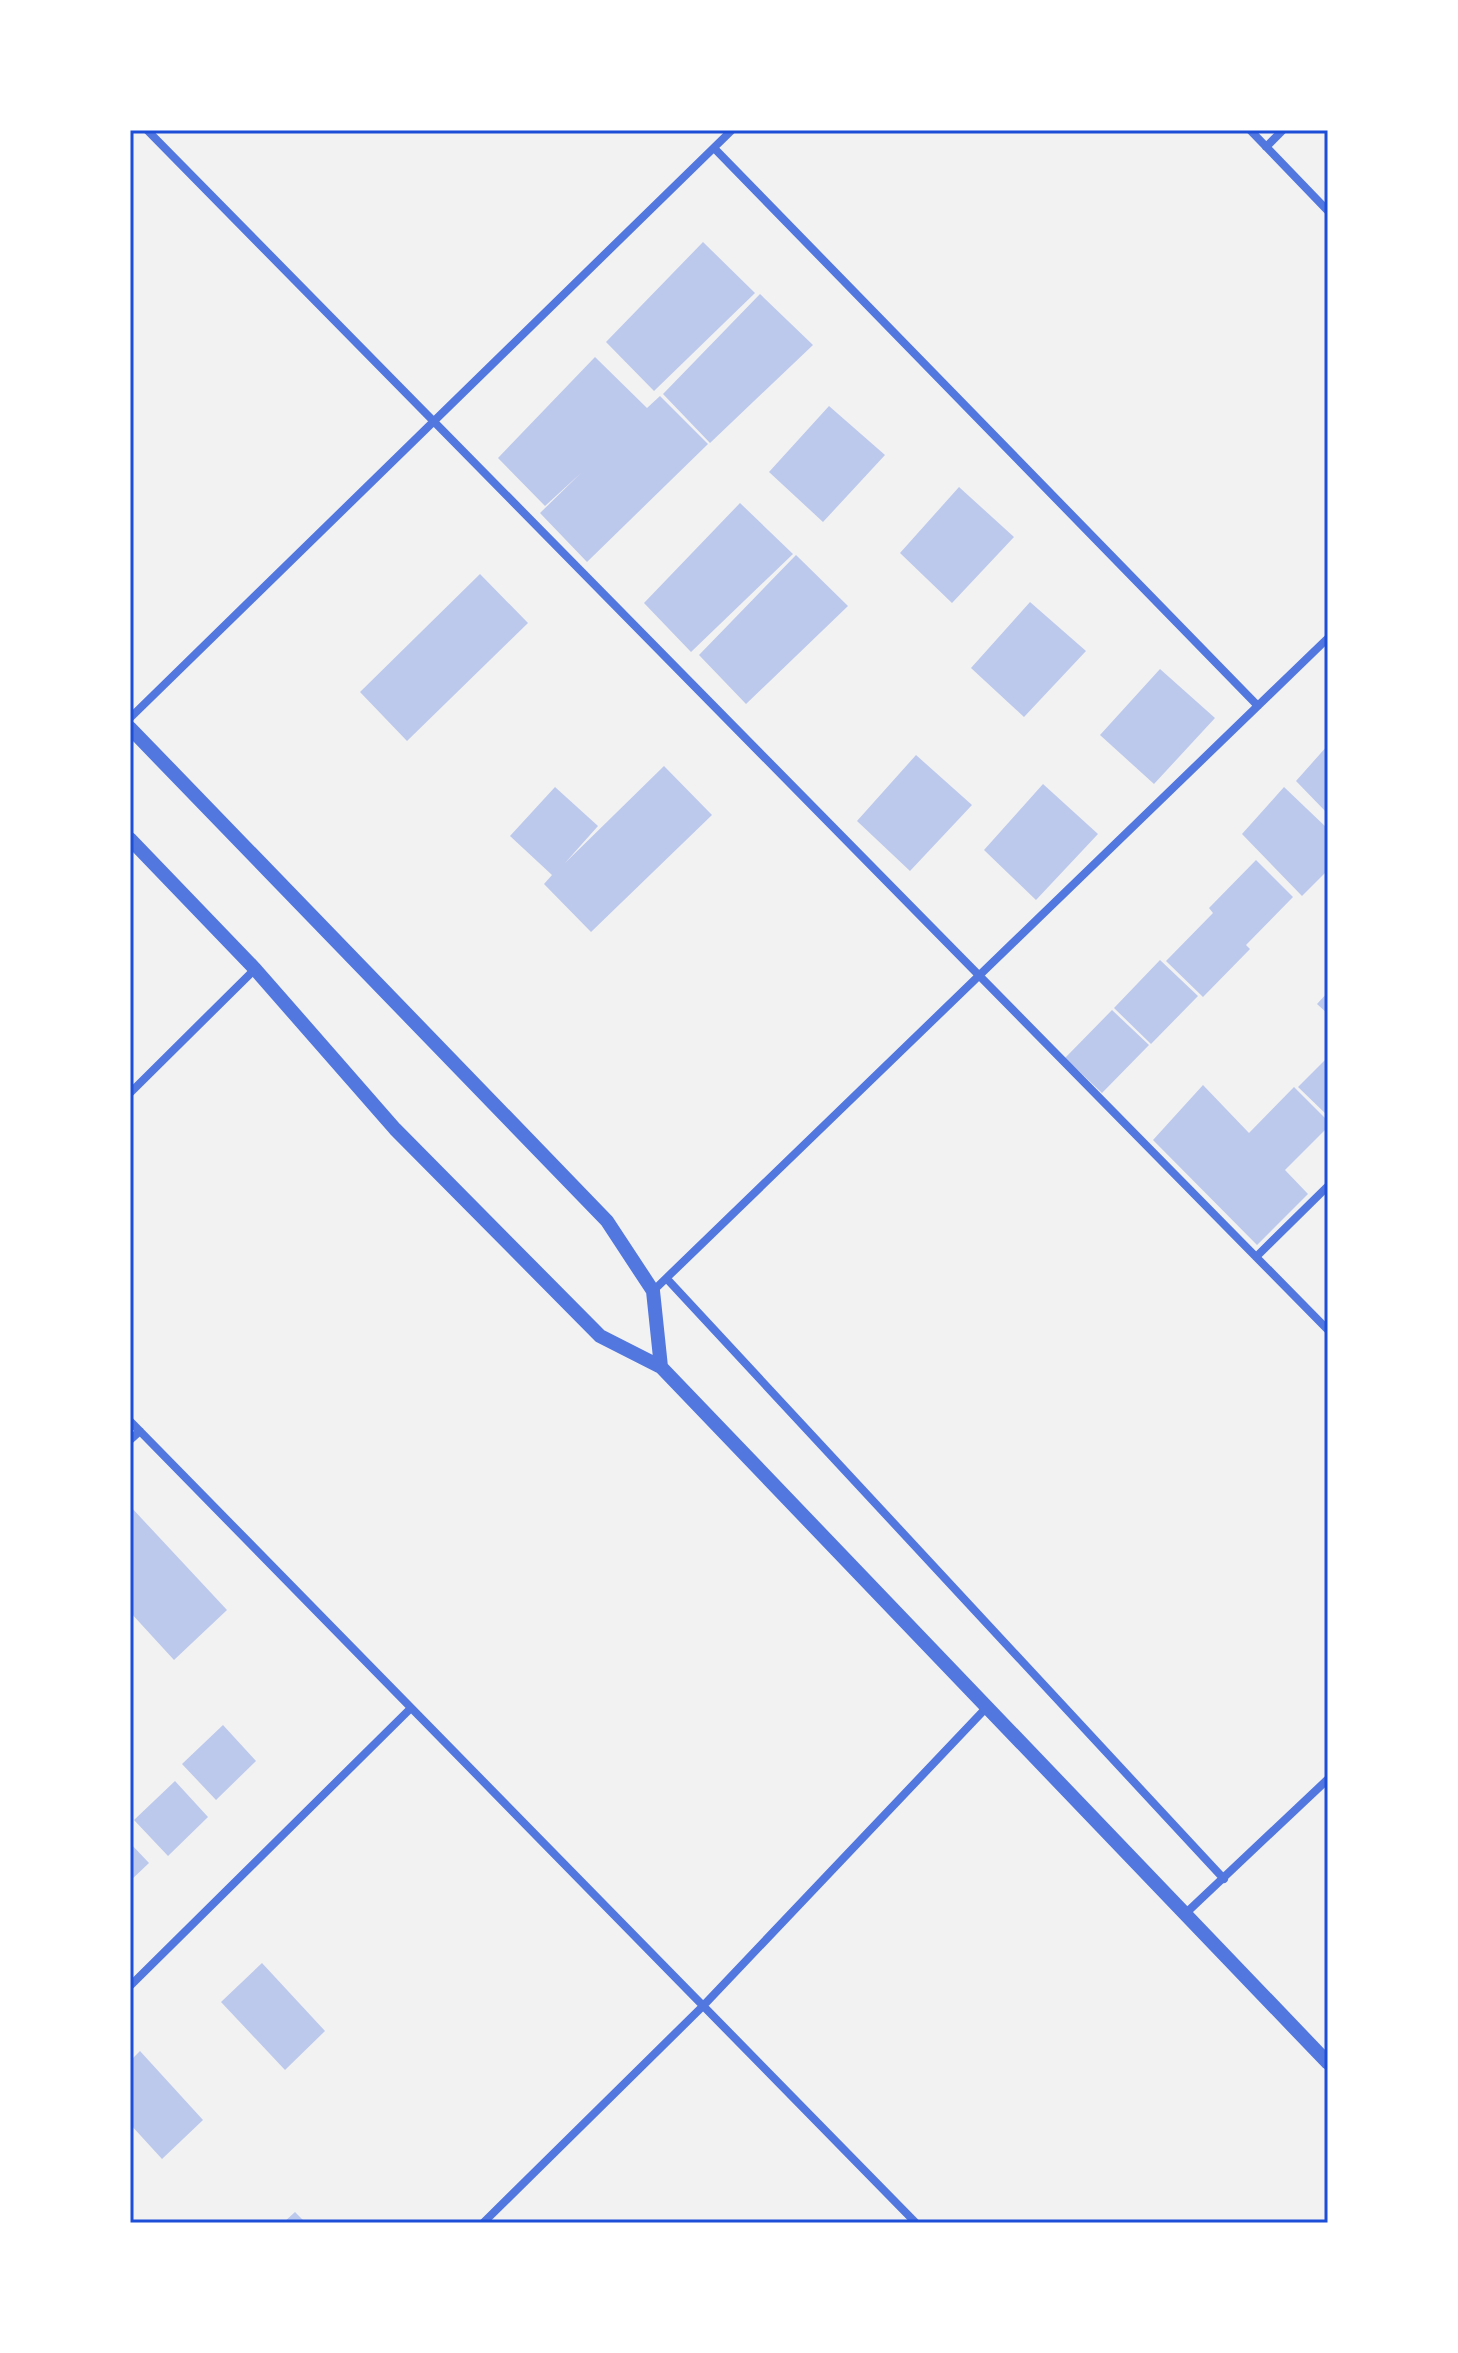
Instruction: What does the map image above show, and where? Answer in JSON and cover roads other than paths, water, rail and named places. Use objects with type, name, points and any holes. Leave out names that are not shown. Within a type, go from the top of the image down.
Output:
[{"type":"street","points":[[147,130],[1328,1330]]},
{"type":"street","points":[[130,718],[732,130]]},
{"type":"street","points":[[1250,130],[1328,211]]},
{"type":"street","points":[[1266,147],[1283,130]]},
{"type":"street","points":[[714,148],[1258,706]]},
{"type":"street","points":[[653,1291],[668,1280],[1328,638]]},
{"type":"street","points":[[130,728],[607,1221],[653,1291],[661,1367]]},
{"type":"street","points":[[130,839],[255,969],[395,1129],[600,1336],[661,1367],[1328,2063]]},
{"type":"street","points":[[130,1093],[255,969]]},
{"type":"street","points":[[1256,1257],[1328,1186]]},
{"type":"street","points":[[668,1280],[1224,1879]]},
{"type":"street","points":[[130,1421],[916,2223]]},
{"type":"street","points":[[130,1440],[140,1431]]},
{"type":"street","points":[[483,2223],[703,2006],[987,1707]]},
{"type":"street","points":[[130,1986],[411,1708]]},
{"type":"street","points":[[1185,1914],[1328,1779]]}]
